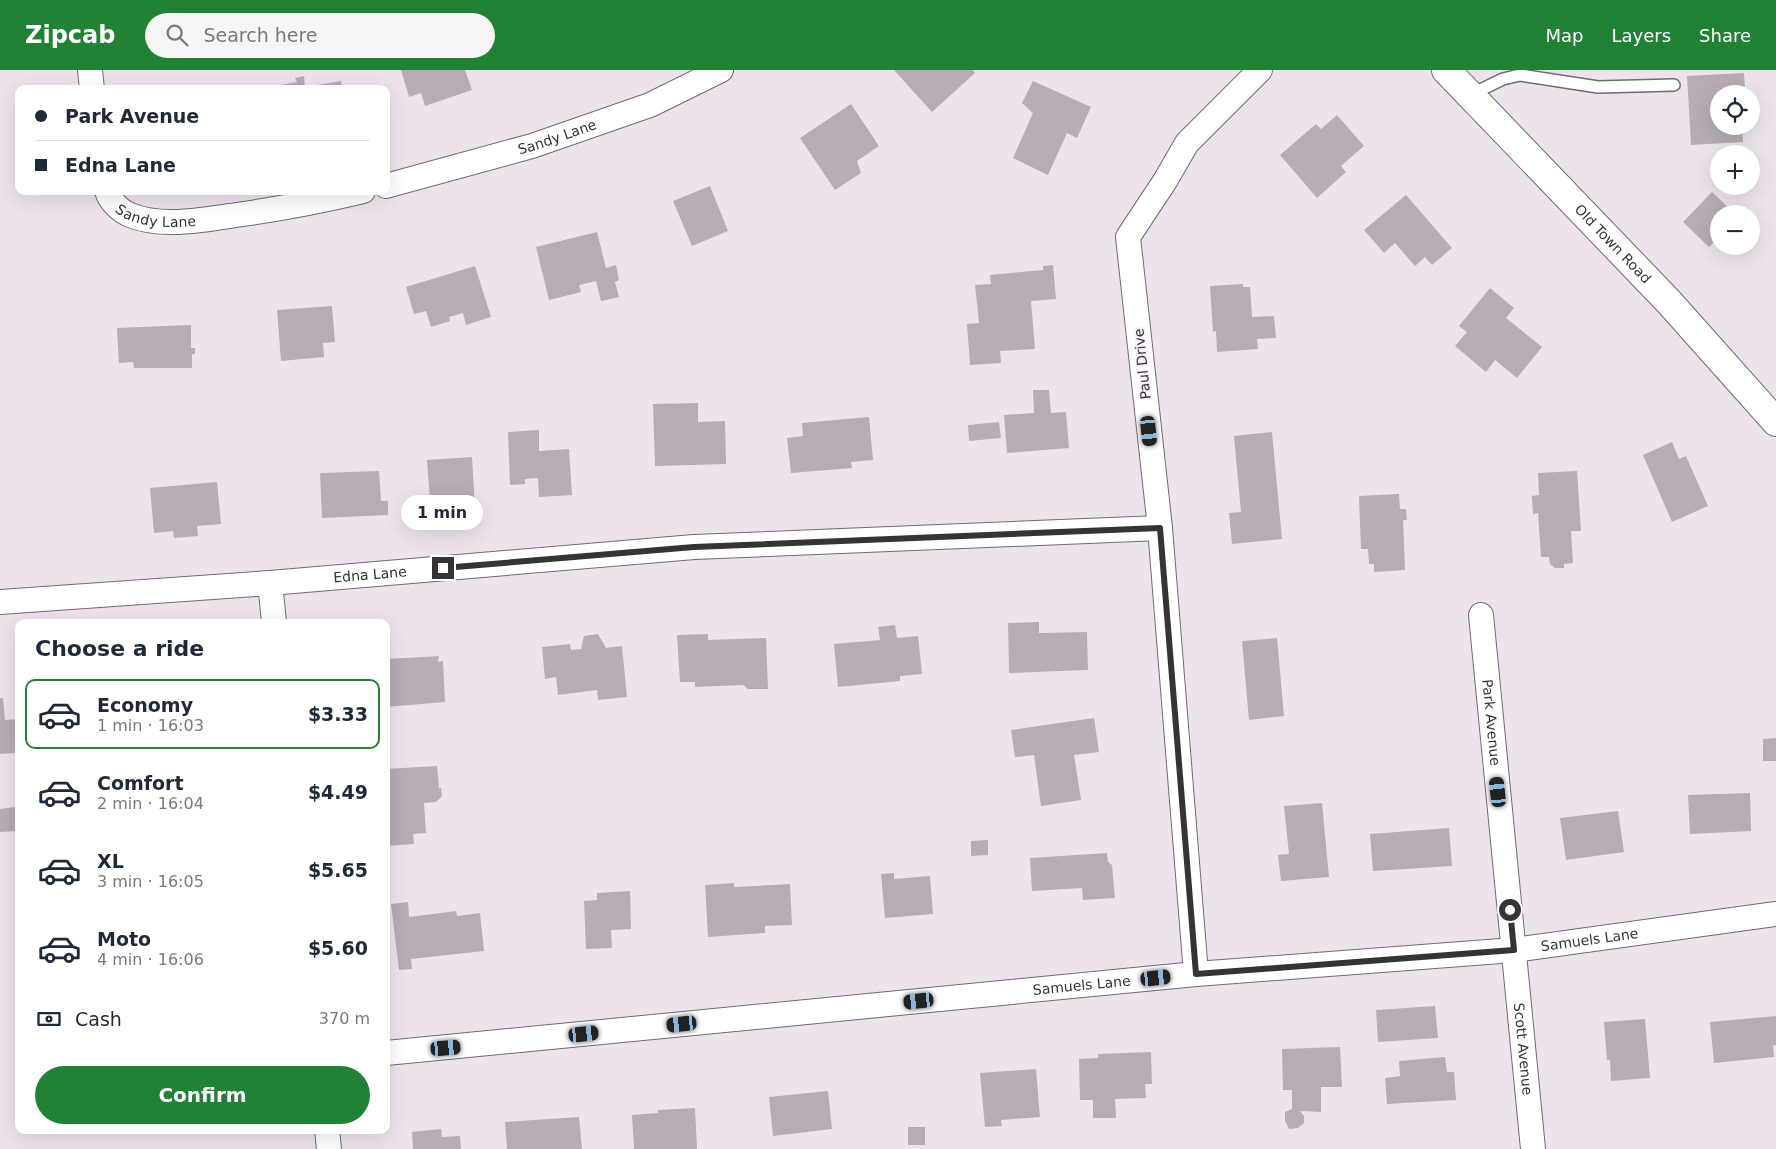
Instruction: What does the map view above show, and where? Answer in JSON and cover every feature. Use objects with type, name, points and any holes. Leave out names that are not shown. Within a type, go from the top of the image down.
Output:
[{"type":"main road","name":"Old Town Road","points":[[1446,70],[1668,302],[1776,422]]},
{"type":"street","points":[[90,70],[92,85]]},
{"type":"street","name":"Sandy Lane","points":[[390,185],[532,146],[650,105],[721,70]]},
{"type":"street","name":"Paul Drive","points":[[1196,974],[1160,528],[1128,237],[1165,181],[1187,143],[1260,70]]},
{"type":"street","name":"Sandy Lane","points":[[108,195],[110,199],[129,215],[153,220],[191,222],[290,208],[346,195]]},
{"type":"street","name":"Edna Lane","points":[[0,602],[270,583],[694,547],[1160,528]]},
{"type":"street","points":[[270,583],[274,619]]},
{"type":"street","name":"Park Avenue","points":[[1480,615],[1514,950]]},
{"type":"street","name":"Samuels Lane","points":[[390,1054],[1196,974],[1514,950],[1776,914]]},
{"type":"street","name":"Scott Avenue","points":[[1514,950],[1533,1149]]},
{"type":"street","points":[[327,1134],[329,1149]]},
{"type":"lane","points":[[1470,95],[1503,79],[1520,75],[1598,87],[1674,85]]},
{"type":"building","points":[[401,70],[465,70],[472,90],[425,106],[421,93],[409,97]]},
{"type":"building","points":[[894,70],[973,70],[975,73],[932,112]]},
{"type":"building","points":[[1744,73],[1745,85],[1710,85],[1710,135],[1743,135],[1743,142],[1691,145],[1687,76]]},
{"type":"building","points":[[304,76],[305,85],[281,85],[297,82],[295,78]]},
{"type":"building","points":[[341,81],[342,85],[317,85]]},
{"type":"building","points":[[1033,81],[1091,107],[1077,138],[1067,133],[1048,175],[1013,158],[1033,113],[1022,103]]},
{"type":"building","points":[[851,104],[879,146],[857,161],[861,173],[835,190],[800,138]]},
{"type":"building","points":[[1337,115],[1364,146],[1341,166],[1346,172],[1317,198],[1280,155],[1316,124],[1321,129]]},
{"type":"building","points":[[710,186],[728,231],[692,246],[673,201]]},
{"type":"building","points":[[1710,194],[1715,195],[1726,205],[1710,205],[1709,247],[1683,222]]},
{"type":"building","points":[[1406,195],[1452,248],[1432,265],[1425,257],[1415,266],[1395,243],[1384,253],[1364,230]]},
{"type":"building","points":[[597,232],[606,268],[616,265],[619,280],[615,282],[619,297],[601,301],[596,281],[579,285],[581,292],[549,300],[536,247]]},
{"type":"building","points":[[1053,265],[1056,299],[1031,301],[1035,349],[1000,351],[1001,363],[970,365],[967,324],[979,323],[975,285],[991,284],[990,275],[1043,270],[1043,266]]},
{"type":"building","points":[[475,266],[491,317],[466,325],[463,313],[449,317],[450,321],[431,327],[426,311],[414,314],[406,287]]},
{"type":"building","points":[[1243,284],[1243,287],[1250,287],[1252,317],[1274,316],[1276,338],[1257,339],[1258,349],[1217,352],[1216,331],[1213,332],[1210,286]]},
{"type":"building","points":[[1490,288],[1514,308],[1506,318],[1542,347],[1517,378],[1495,360],[1486,372],[1455,346],[1467,332],[1459,326]]},
{"type":"building","points":[[332,306],[335,342],[323,343],[324,357],[281,361],[277,310]]},
{"type":"building","points":[[191,325],[191,348],[195,348],[195,354],[192,354],[192,368],[134,368],[133,362],[119,363],[117,328]]},
{"type":"building","points":[[1033,390],[1049,390],[1051,413],[1066,412],[1069,448],[1007,453],[1004,415],[1034,413]]},
{"type":"building","points":[[698,403],[698,422],[725,421],[726,464],[655,466],[653,404]]},
{"type":"building","points":[[869,417],[873,460],[851,462],[852,468],[791,473],[787,438],[803,436],[802,423]]},
{"type":"building","points":[[999,422],[1001,438],[969,441],[968,425]]},
{"type":"building","points":[[539,430],[539,451],[569,449],[572,495],[539,497],[538,478],[525,479],[525,484],[510,485],[508,432]]},
{"type":"building","points":[[1272,432],[1282,539],[1232,544],[1229,513],[1241,512],[1234,436]]},
{"type":"building","points":[[1672,442],[1679,459],[1686,456],[1708,506],[1672,522],[1643,455]]},
{"type":"building","points":[[472,457],[475,506],[452,507],[452,512],[431,513],[427,460]]},
{"type":"building","points":[[379,471],[381,501],[388,501],[388,515],[322,518],[320,473]]},
{"type":"building","points":[[1577,471],[1581,531],[1571,531],[1573,563],[1564,564],[1564,568],[1555,568],[1550,564],[1549,557],[1541,557],[1538,513],[1533,514],[1532,496],[1539,495],[1538,473]]},
{"type":"building","points":[[217,482],[221,524],[197,526],[198,536],[174,538],[173,531],[154,533],[150,488]]},
{"type":"building","points":[[1399,494],[1400,509],[1406,509],[1407,520],[1403,520],[1405,570],[1374,572],[1374,564],[1369,564],[1368,549],[1361,549],[1359,496]]},
{"type":"building","points":[[1039,622],[1039,633],[1087,632],[1088,670],[1009,673],[1008,623]]},
{"type":"building","points":[[895,625],[897,638],[918,636],[922,674],[900,676],[900,681],[838,687],[834,644],[880,640],[878,627]]},
{"type":"building","points":[[598,634],[606,648],[622,646],[627,697],[598,700],[597,690],[558,695],[556,677],[545,679],[542,647],[570,644],[571,650],[581,649],[584,636]]},
{"type":"building","points":[[708,634],[708,640],[766,638],[768,689],[748,689],[743,685],[695,687],[695,682],[680,682],[677,635]]},
{"type":"building","points":[[1277,638],[1284,716],[1249,720],[1242,641]]},
{"type":"building","points":[[439,656],[438,662],[443,661],[445,702],[390,707],[390,659]]},
{"type":"building","points":[[0,698],[3,698],[5,720],[15,719],[15,753],[0,754]]},
{"type":"building","points":[[1094,718],[1099,752],[1074,755],[1081,800],[1041,806],[1034,755],[1015,757],[1011,730]]},
{"type":"building","points":[[1776,738],[1776,761],[1763,761],[1763,739]]},
{"type":"building","points":[[437,766],[439,788],[441,788],[442,796],[436,802],[424,803],[426,833],[413,834],[414,844],[390,846],[390,769]]},
{"type":"building","points":[[1750,793],[1751,831],[1690,834],[1688,795]]},
{"type":"building","points":[[1322,803],[1329,877],[1281,881],[1278,855],[1289,854],[1284,806]]},
{"type":"building","points":[[15,807],[15,831],[0,832],[0,809]]},
{"type":"building","points":[[1618,811],[1624,852],[1566,860],[1560,818]]},
{"type":"building","points":[[1449,828],[1452,866],[1373,871],[1370,834]]},
{"type":"building","points":[[988,840],[988,855],[971,856],[971,841]]},
{"type":"building","points":[[1107,853],[1108,862],[1112,865],[1115,898],[1083,900],[1082,888],[1032,891],[1030,858]]},
{"type":"building","points":[[894,873],[894,879],[930,876],[933,914],[885,918],[881,874]]},
{"type":"building","points":[[734,883],[734,887],[790,884],[792,925],[765,926],[765,933],[708,937],[705,885]]},
{"type":"building","points":[[630,891],[631,929],[611,930],[612,948],[586,949],[584,901],[597,900],[597,893]]},
{"type":"building","points":[[408,902],[409,917],[456,911],[457,916],[480,913],[484,951],[411,959],[412,969],[399,970],[391,904]]},
{"type":"building","points":[[1435,1006],[1438,1038],[1378,1042],[1376,1010]]},
{"type":"building","points":[[1776,1016],[1776,1045],[1773,1046],[1774,1057],[1714,1063],[1710,1022]]},
{"type":"building","points":[[1645,1019],[1650,1078],[1611,1081],[1604,1022]]},
{"type":"building","points":[[1340,1047],[1342,1087],[1321,1087],[1321,1112],[1300,1111],[1304,1116],[1304,1123],[1298,1128],[1289,1129],[1285,1121],[1285,1112],[1292,1109],[1292,1090],[1283,1090],[1282,1049]]},
{"type":"building","points":[[1151,1052],[1152,1084],[1145,1084],[1146,1098],[1115,1099],[1116,1118],[1093,1118],[1093,1100],[1080,1100],[1079,1059],[1098,1058],[1098,1054]]},
{"type":"building","points":[[1445,1057],[1447,1072],[1454,1072],[1456,1100],[1387,1104],[1385,1078],[1400,1076],[1399,1061]]},
{"type":"building","points":[[1036,1069],[1040,1117],[1001,1120],[1002,1126],[985,1127],[980,1073]]},
{"type":"building","points":[[828,1091],[832,1129],[773,1136],[769,1097]]},
{"type":"building","points":[[695,1108],[697,1149],[634,1149],[632,1115],[658,1113],[658,1110]]},
{"type":"building","points":[[579,1117],[582,1149],[507,1149],[505,1122]]},
{"type":"building","points":[[908,1127],[925,1127],[925,1145],[908,1145]]},
{"type":"building","points":[[441,1129],[442,1137],[460,1136],[461,1149],[413,1149],[412,1132]]},
{"type":"route","points":[[443,568],[694,547],[1160,528],[1196,974],[1514,950],[1510,910]]}]
